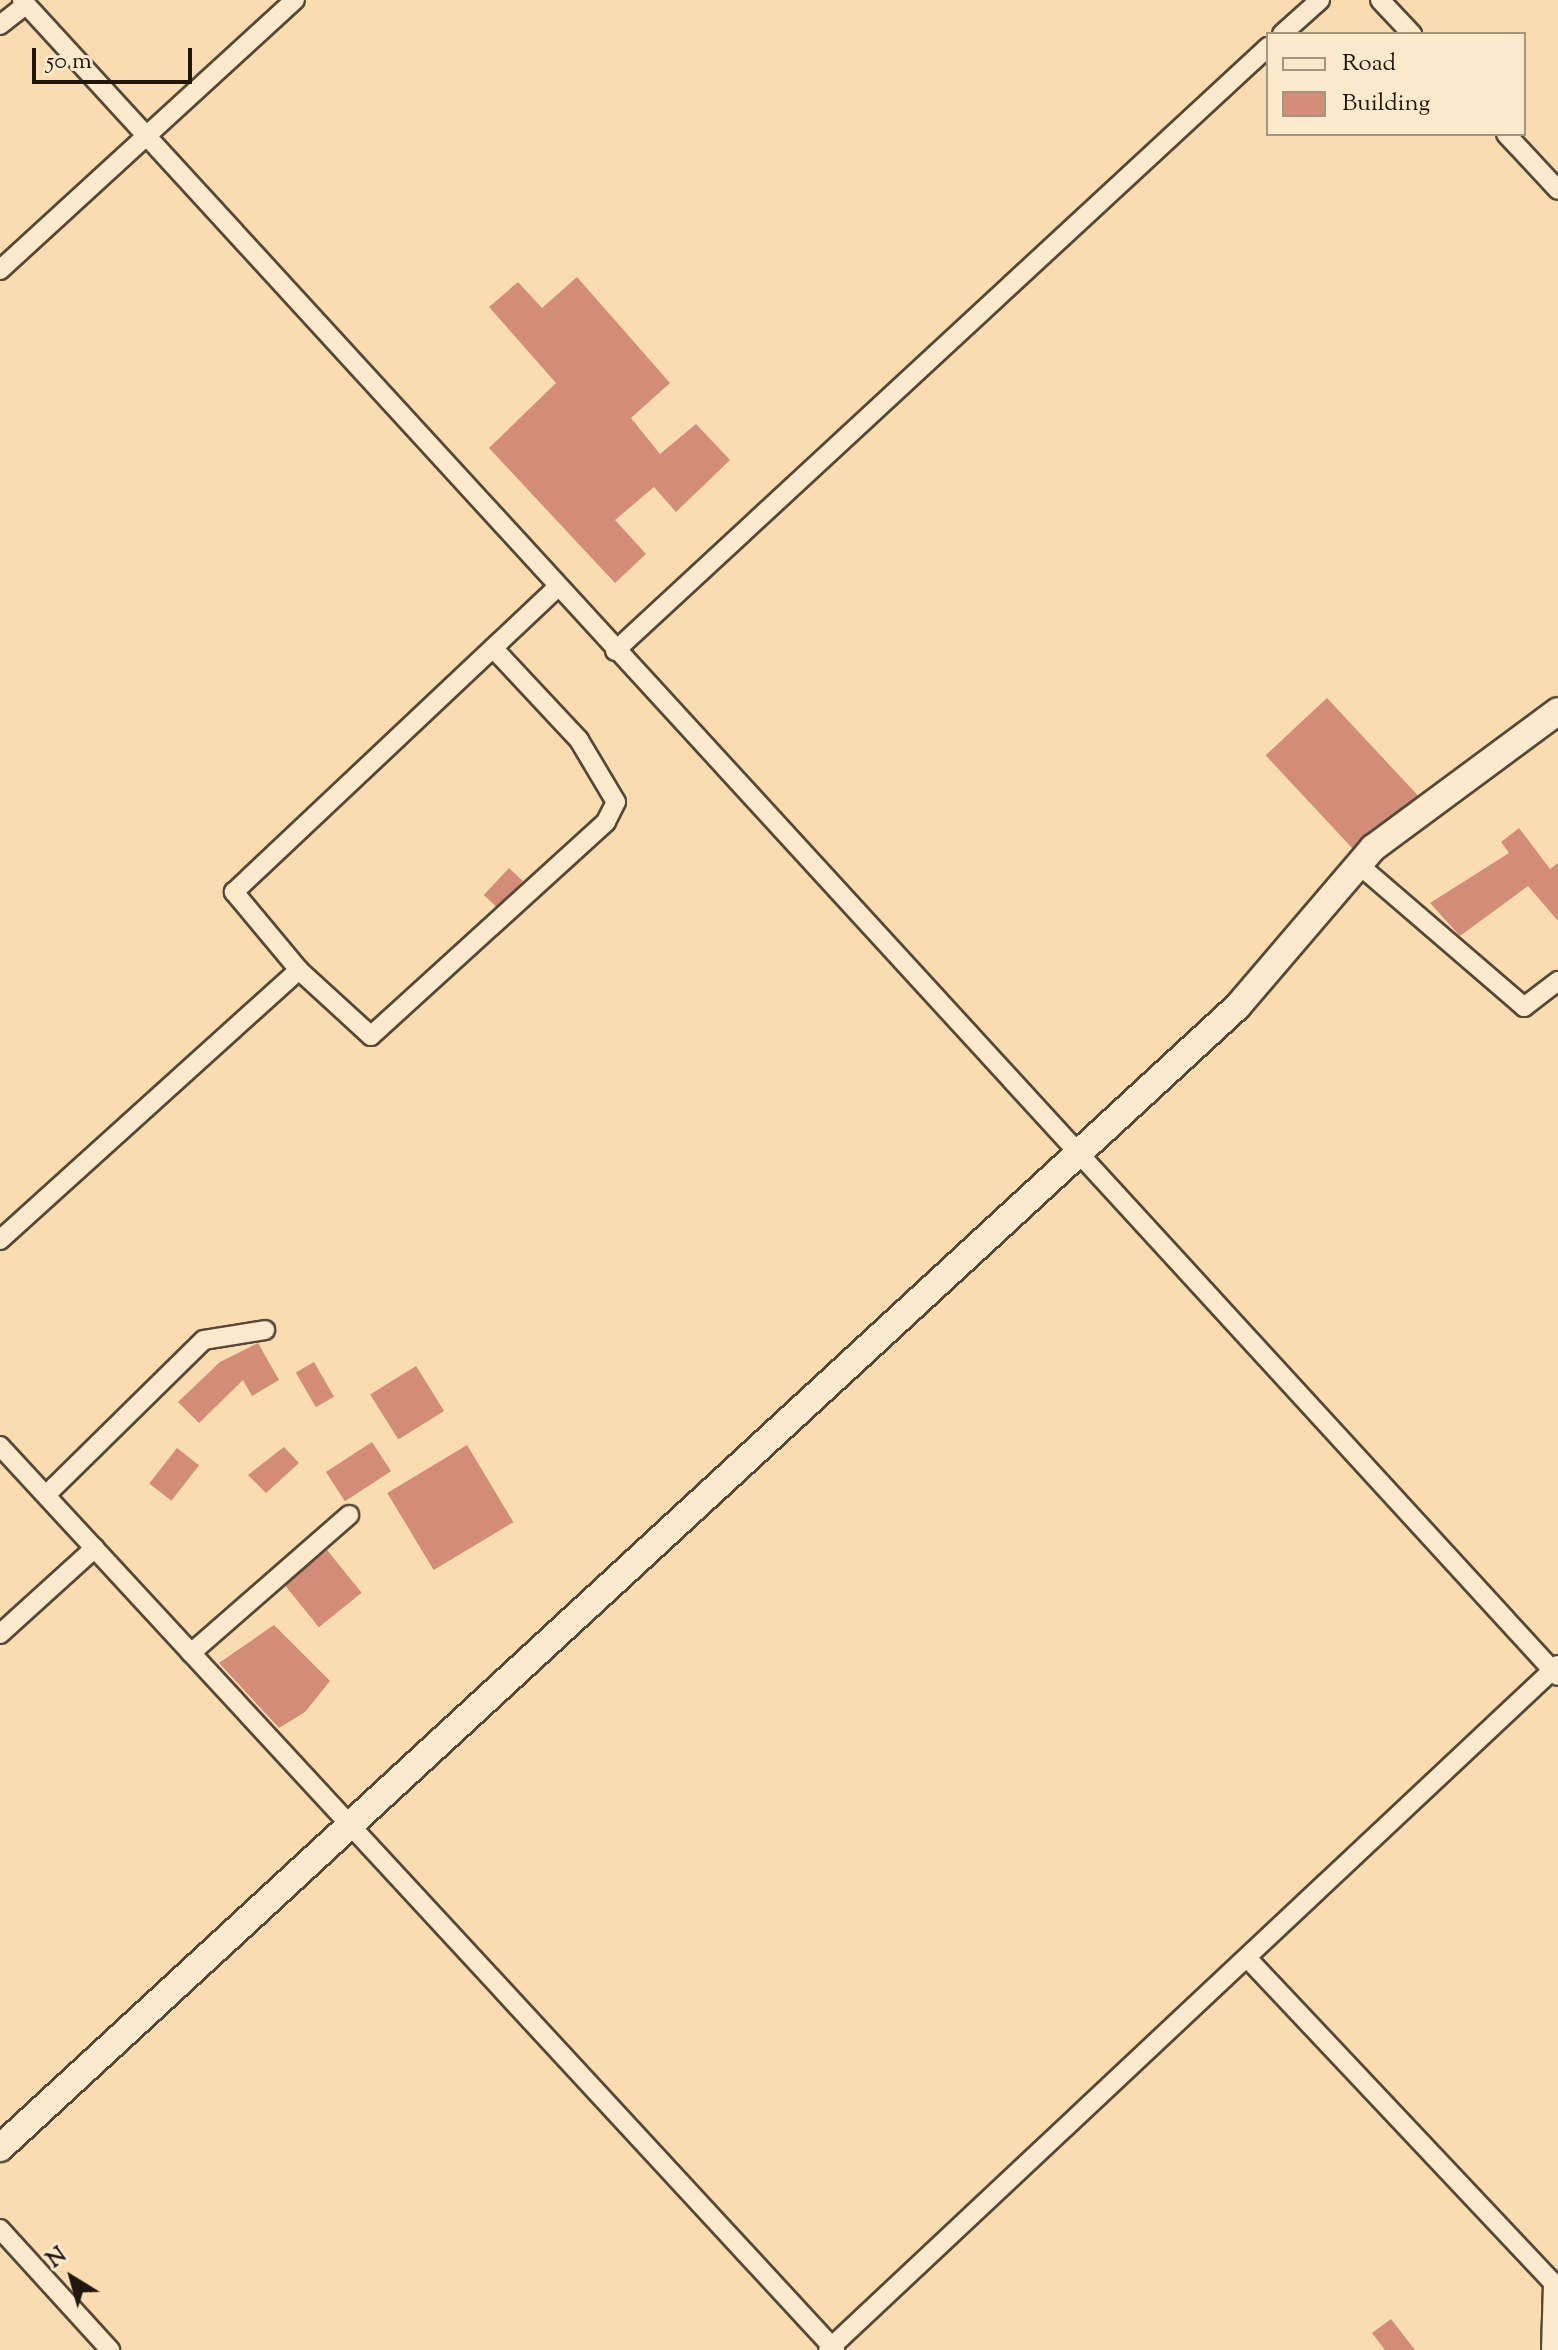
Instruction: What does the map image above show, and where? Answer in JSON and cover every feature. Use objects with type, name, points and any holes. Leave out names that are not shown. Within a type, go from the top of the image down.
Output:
[{"type":"street","points":[[0,270],[295,0]]},
{"type":"street","points":[[1284,32],[1320,0]]},
{"type":"street","points":[[1380,0],[1410,32]]},
{"type":"street","points":[[0,25],[24,2],[142,137],[556,589],[1556,1670],[832,2349],[0,1446]]},
{"type":"street","points":[[615,651],[1266,49]]},
{"type":"street","points":[[1508,136],[1558,190]]},
{"type":"street","points":[[493,648],[607,778],[616,802],[606,822],[380,1032],[359,1030],[299,970],[234,892],[493,648],[556,589]]},
{"type":"street","points":[[0,2148],[1238,1006],[1358,864],[1558,711]]},
{"type":"street","points":[[1358,864],[1524,1007],[1558,981]]},
{"type":"street","points":[[1,1236],[299,970]]},
{"type":"street","points":[[46,1495],[204,1340],[265,1330]]},
{"type":"street","points":[[191,1653],[349,1515]]},
{"type":"street","points":[[0,1634],[95,1548]]},
{"type":"street","points":[[1248,1959],[1555,2294],[1551,2350]]},
{"type":"street","points":[[0,2229],[110,2350]]},
{"type":"building","points":[[577,277],[670,383],[631,418],[660,454],[696,424],[730,460],[676,512],[654,487],[615,520],[646,554],[615,583],[489,448],[556,383],[489,307],[518,282],[542,308]]},
{"type":"building","points":[[1327,698],[1418,795],[1356,853],[1266,755]]},
{"type":"building","points":[[1519,828],[1550,869],[1558,863],[1558,921],[1528,886],[1460,936],[1430,903],[1509,853],[1501,842]]},
{"type":"building","points":[[509,868],[523,881],[498,908],[484,895]]},
{"type":"building","points":[[258,1343],[279,1380],[252,1396],[243,1380],[199,1423],[178,1402],[220,1362]]},
{"type":"building","points":[[314,1362],[334,1397],[316,1407],[296,1372]]},
{"type":"building","points":[[416,1366],[444,1411],[398,1440],[370,1395]]},
{"type":"building","points":[[372,1442],[391,1471],[345,1501],[326,1472]]},
{"type":"building","points":[[467,1445],[513,1522],[434,1570],[387,1493]]},
{"type":"building","points":[[284,1447],[299,1463],[266,1493],[248,1475]]},
{"type":"building","points":[[177,1448],[199,1465],[171,1501],[149,1483]]},
{"type":"building","points":[[327,1550],[362,1593],[319,1627],[284,1585]]},
{"type":"building","points":[[274,1625],[330,1681],[305,1712],[279,1728],[219,1663]]},
{"type":"building","points":[[1391,2319],[1415,2350],[1385,2350],[1372,2333]]}]
